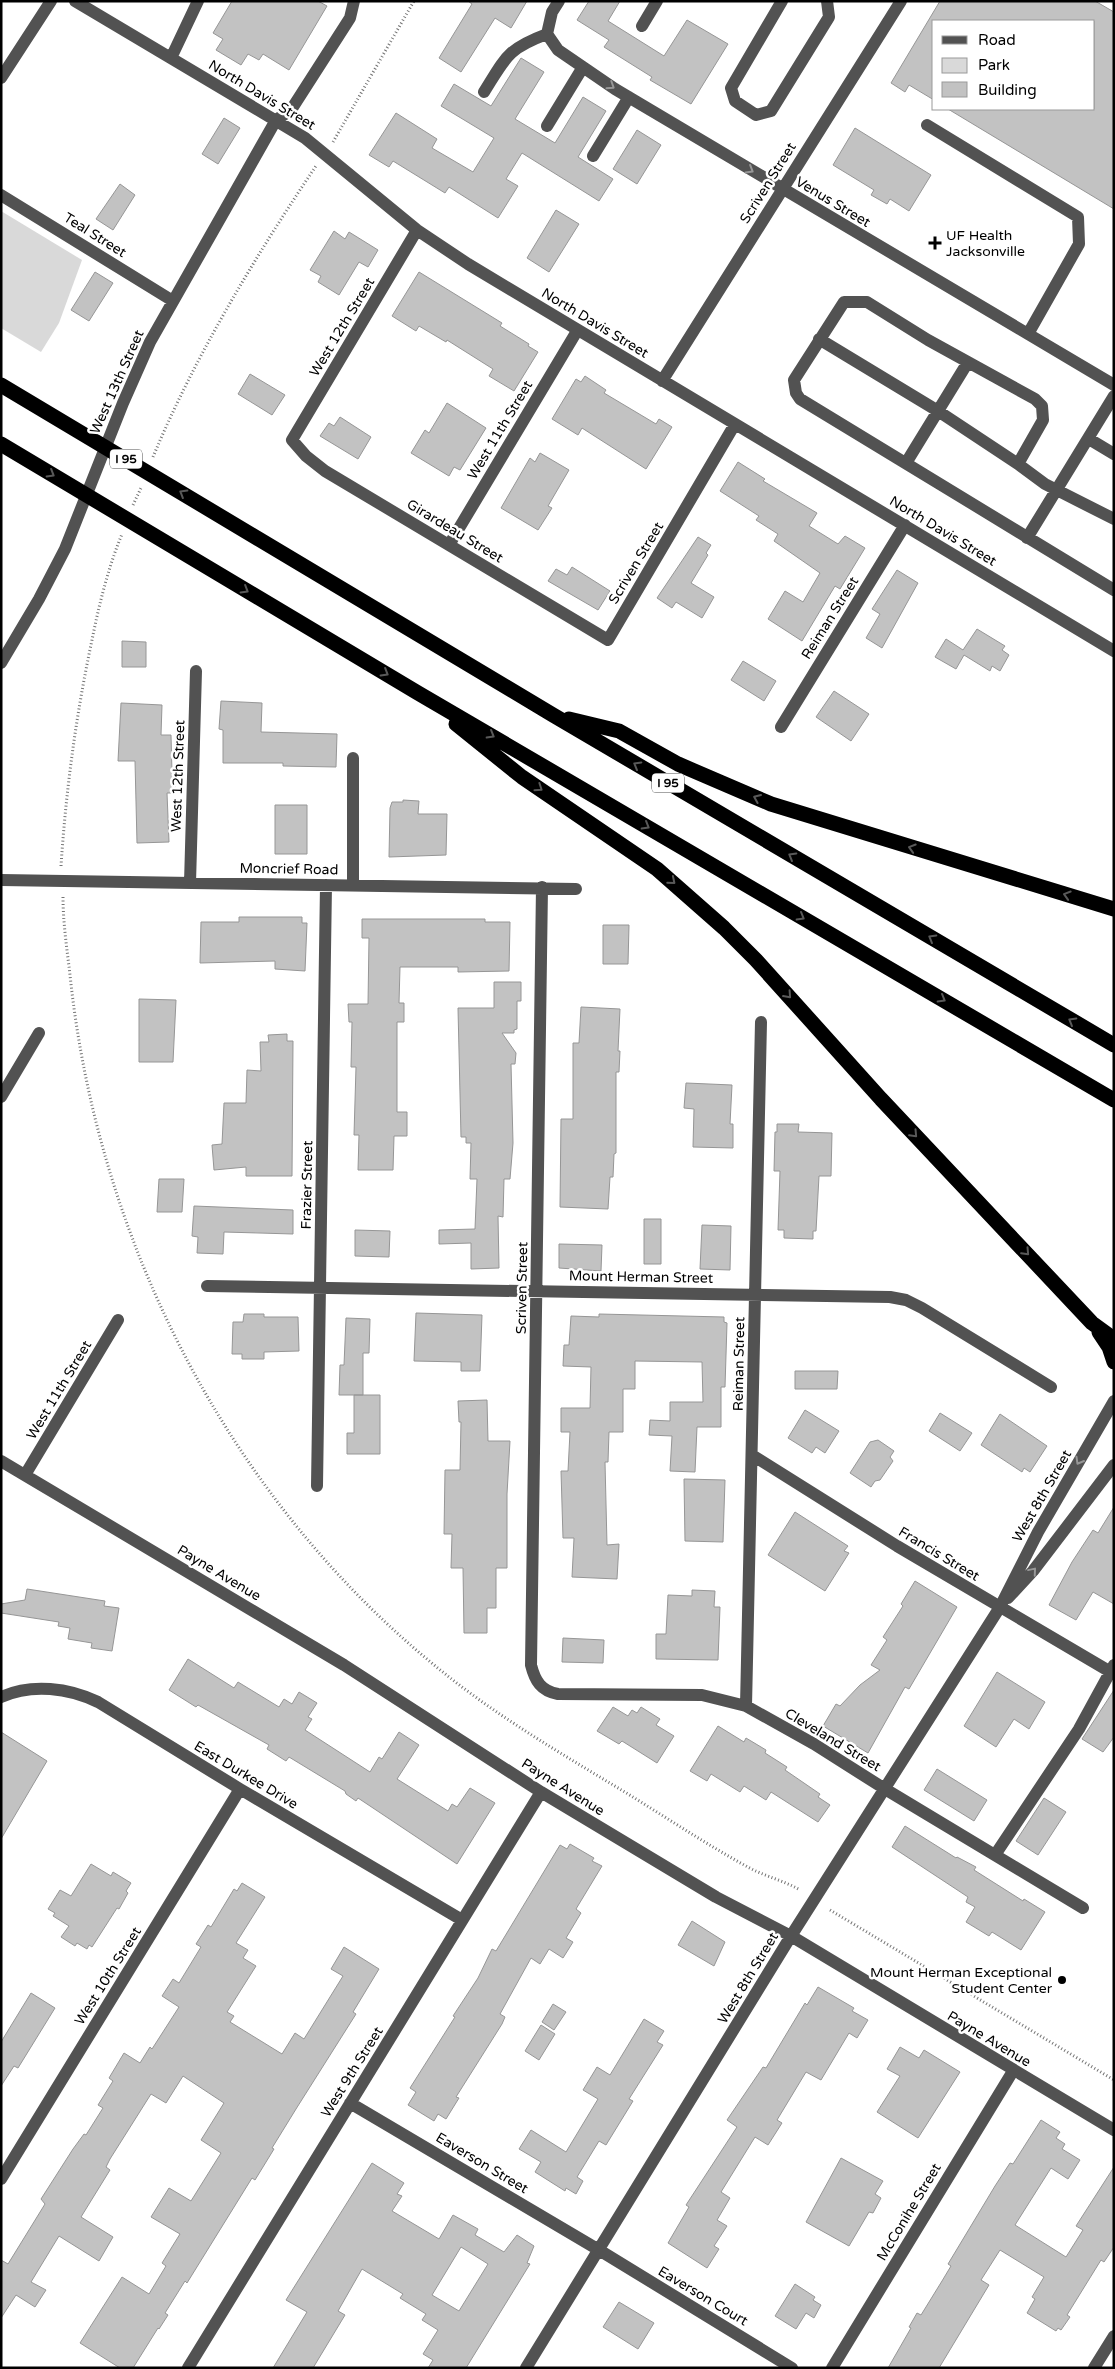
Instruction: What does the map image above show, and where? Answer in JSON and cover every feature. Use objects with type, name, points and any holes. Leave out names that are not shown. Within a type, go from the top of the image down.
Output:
[{"type":"highway","name":"I 95","points":[[1,385],[553,715],[1114,1046]]},
{"type":"highway","points":[[5,447],[418,693],[1114,1100]]},
{"type":"highway","points":[[418,693],[522,777],[657,869],[718,922],[756,960],[881,1099],[1092,1323],[1109,1347],[1114,1362]]},
{"type":"highway","points":[[553,715],[619,732],[678,764],[771,804],[1114,909]]},
{"type":"highway","points":[[1092,1323],[1114,1339]]},
{"type":"street","points":[[1,78],[51,1]]},
{"type":"street","name":"North Davis Street","points":[[75,1],[305,138],[417,230],[468,264],[1114,651]]},
{"type":"street","points":[[171,58],[198,1]]},
{"type":"street","points":[[276,120],[291,110],[350,18],[354,1]]},
{"type":"street","points":[[484,92],[508,54],[523,43],[547,34],[552,12],[558,1]]},
{"type":"street","points":[[642,26],[657,1]]},
{"type":"street","points":[[782,1],[731,88],[735,101],[756,115],[771,110],[776,103],[829,17],[827,1]]},
{"type":"street","name":"Scriven Street","points":[[662,381],[901,1]]},
{"type":"street","name":"Venus Street","points":[[547,34],[558,50],[630,97],[782,190],[1114,385]]},
{"type":"street","points":[[546,126],[583,67]]},
{"type":"street","points":[[594,156],[630,97]]},
{"type":"street","name":"West 13th Street","points":[[1,663],[6,642],[39,599],[65,549],[134,376],[173,301],[276,120]]},
{"type":"street","points":[[927,125],[1078,217],[1079,244],[1028,334]]},
{"type":"street","name":"Teal Street","points":[[1,195],[173,301]]},
{"type":"street","name":"West 12th Street","points":[[292,440],[417,230]]},
{"type":"street","points":[[1018,464],[1043,420],[1042,406],[1035,399],[968,362],[868,302],[844,302],[794,380],[796,393],[800,399],[1114,590]]},
{"type":"street","name":"West 11th Street","points":[[449,545],[577,331]]},
{"type":"street","points":[[819,339],[938,411],[1057,490],[1114,519]]},
{"type":"street","points":[[906,463],[968,362]]},
{"type":"street","points":[[1027,538],[1114,396]]},
{"type":"street","name":"Scriven Street","points":[[608,640],[735,424]]},
{"type":"street","points":[[1089,439],[1114,454]]},
{"type":"street","name":"Girardeau Street","points":[[292,440],[306,456],[325,471],[608,640]]},
{"type":"street","name":"Reiman Street","points":[[781,727],[905,525]]},
{"type":"street","name":"West 12th Street","points":[[190,883],[196,671]]},
{"type":"street","points":[[353,758],[353,885]]},
{"type":"street","name":"Moncrief Road","points":[[1,880],[576,889]]},
{"type":"street","name":"Frazier Street","points":[[317,1486],[326,885]]},
{"type":"street","name":"Scriven Street","points":[[540,1686],[534,1676],[531,1665],[542,888]]},
{"type":"street","name":"Reiman Street","points":[[746,1706],[761,1022]]},
{"type":"street","points":[[1,1097],[40,1033]]},
{"type":"street","name":"Mount Herman Street","points":[[207,1286],[890,1297],[906,1300],[1051,1387]]},
{"type":"street","name":"West 11th Street","points":[[25,1475],[118,1320]]},
{"type":"street","name":"West 8th Street","points":[[526,2368],[791,1936],[1000,1607],[1038,1532],[1114,1401]]},
{"type":"street","name":"Francis Street","points":[[752,1455],[897,1546],[1112,1670]]},
{"type":"street","name":"Payne Avenue","points":[[1,1461],[344,1665],[541,1792],[716,1897],[791,1936],[1012,2071],[1114,2130]]},
{"type":"street","name":"West 8th Street","points":[[1000,1607],[1033,1571],[1114,1465]]},
{"type":"street","points":[[995,1855],[1079,1729],[1112,1670]]},
{"type":"street","name":"Cleveland Street","points":[[540,1686],[549,1692],[558,1694],[702,1695],[746,1706],[814,1744],[1082,1908]]},
{"type":"street","name":"East Durkee Drive","points":[[3,1696],[30,1690],[58,1689],[81,1694],[98,1702],[240,1789],[462,1920]]},
{"type":"street","name":"West 10th Street","points":[[1,2179],[240,1789]]},
{"type":"street","name":"West 9th Street","points":[[188,2368],[541,1792]]},
{"type":"street","name":"McConihe Street","points":[[832,2368],[1012,2071]]},
{"type":"street","name":"Eaverson Street","points":[[350,2103],[599,2250]]},
{"type":"street","name":"Eaverson Court","points":[[599,2250],[792,2368]]},
{"type":"street","points":[[1094,2368],[1114,2336]]},
{"type":"path","points":[[330,146],[414,1]]},
{"type":"path","points":[[152,461],[189,381],[232,302],[318,163]]},
{"type":"path","points":[[130,514],[144,479]]},
{"type":"path","points":[[61,867],[71,753],[82,684],[99,607],[122,532]]},
{"type":"path","points":[[830,1910],[1114,2080]]},
{"type":"green space","points":[[1,211],[82,260],[59,323],[41,352],[1,328]]},
{"type":"building","points":[[232,1],[318,1],[327,6],[289,70],[263,54],[259,60],[248,54],[241,65],[216,50],[223,39],[213,33]]},
{"type":"building","points":[[468,1],[527,1],[511,28],[495,18],[461,72],[439,58],[472,4]]},
{"type":"building","points":[[589,1],[620,1],[608,21],[664,56],[687,20],[728,44],[691,104],[650,80],[652,77],[604,47],[609,40],[577,20]]},
{"type":"building","points":[[940,1],[1095,1],[1114,12],[1114,209],[950,110],[1095,110],[1095,20],[932,20],[932,99],[909,85],[905,92],[891,83]]},
{"type":"building","points":[[521,58],[544,72],[515,119],[555,143],[583,97],[606,111],[578,157],[613,179],[599,201],[522,153],[506,179],[518,186],[498,218],[449,187],[445,193],[393,161],[389,167],[369,155],[396,113],[437,139],[432,148],[473,172],[494,138],[441,106],[454,84],[491,106]]},
{"type":"building","points":[[224,118],[240,128],[218,164],[202,154]]},
{"type":"building","points":[[855,128],[931,175],[909,211],[890,199],[887,204],[871,195],[874,190],[833,165]]},
{"type":"building","points":[[637,130],[661,145],[637,184],[613,169]]},
{"type":"building","points":[[120,184],[135,195],[113,230],[96,219]]},
{"type":"building","points":[[556,210],[579,224],[549,272],[527,258]]},
{"type":"building","points":[[334,231],[345,239],[349,232],[378,250],[368,267],[359,262],[339,295],[318,282],[321,276],[310,270]]},
{"type":"building","points":[[95,272],[113,283],[89,321],[71,310]]},
{"type":"building","points":[[419,272],[502,323],[500,326],[529,344],[528,346],[538,352],[514,391],[489,376],[493,369],[447,340],[446,342],[419,326],[416,331],[392,316]]},
{"type":"building","points":[[250,374],[285,395],[272,415],[238,394]]},
{"type":"building","points":[[585,376],[606,390],[604,393],[656,424],[659,419],[672,427],[646,469],[582,428],[578,435],[552,419],[576,379],[581,382]]},
{"type":"building","points":[[447,403],[486,428],[460,470],[454,467],[449,476],[411,453],[425,430],[429,433]]},
{"type":"building","points":[[340,417],[371,437],[358,459],[320,436],[329,423],[334,426]]},
{"type":"building","points":[[540,453],[569,470],[548,506],[552,508],[538,530],[501,508],[530,458],[535,462]]},
{"type":"building","points":[[738,462],[765,479],[763,481],[817,513],[809,526],[838,544],[845,536],[865,548],[840,589],[835,586],[802,641],[768,619],[785,591],[803,602],[820,573],[774,541],[778,534],[756,520],[759,516],[720,491]]},
{"type":"building","points":[[698,537],[711,545],[706,553],[708,555],[691,583],[714,597],[702,618],[676,602],[672,608],[657,598]]},
{"type":"building","points":[[572,567],[610,591],[598,610],[548,581],[556,569],[567,575]]},
{"type":"building","points":[[897,570],[918,583],[882,648],[866,638],[880,614],[872,609]]},
{"type":"building","points":[[977,629],[1005,646],[1002,650],[1009,655],[1000,671],[992,666],[990,671],[964,655],[956,669],[935,657],[946,639],[963,650]]},
{"type":"building","points":[[122,641],[146,642],[146,667],[122,667]]},
{"type":"building","points":[[743,661],[776,681],[764,701],[731,680]]},
{"type":"building","points":[[834,691],[869,714],[851,741],[816,717]]},
{"type":"building","points":[[221,701],[262,703],[261,732],[337,734],[336,767],[283,766],[283,763],[223,763],[223,730],[219,729]]},
{"type":"building","points":[[121,703],[162,705],[161,735],[171,735],[172,772],[175,772],[175,793],[167,793],[169,842],[137,843],[135,761],[118,761]]},
{"type":"building","points":[[403,800],[419,801],[418,814],[447,814],[446,855],[389,857],[390,808],[392,802],[403,802]]},
{"type":"building","points":[[275,805],[307,805],[307,854],[275,854]]},
{"type":"building","points":[[239,917],[302,917],[302,923],[307,923],[305,971],[275,969],[275,961],[200,963],[201,922],[239,922]]},
{"type":"building","points":[[362,919],[485,919],[485,922],[510,922],[509,971],[458,972],[458,967],[400,967],[399,1003],[404,1003],[404,1022],[397,1022],[397,1112],[407,1112],[407,1136],[394,1136],[393,1170],[358,1170],[359,1135],[354,1135],[356,1067],[351,1067],[352,1022],[349,1022],[348,1004],[368,1004],[369,938],[362,938]]},
{"type":"building","points":[[603,925],[629,925],[628,964],[603,964]]},
{"type":"building","points":[[494,982],[521,982],[521,1001],[517,1001],[517,1029],[514,1030],[514,1033],[502,1033],[516,1053],[515,1064],[511,1064],[513,1143],[510,1179],[504,1179],[503,1217],[498,1216],[499,1268],[471,1269],[471,1243],[439,1244],[439,1230],[475,1229],[477,1179],[470,1179],[471,1143],[466,1143],[466,1137],[461,1137],[458,1008],[494,1008]]},
{"type":"building","points":[[139,999],[176,1000],[173,1062],[139,1062]]},
{"type":"building","points":[[581,1007],[620,1009],[619,1072],[616,1072],[616,1153],[614,1154],[613,1177],[610,1177],[608,1209],[560,1207],[561,1119],[573,1119],[573,1043],[579,1043]]},
{"type":"building","points":[[287,1034],[287,1041],[293,1041],[292,1176],[246,1176],[246,1167],[214,1170],[212,1145],[222,1144],[224,1103],[246,1103],[247,1070],[261,1071],[260,1042],[269,1042],[268,1035]]},
{"type":"building","points":[[686,1083],[732,1085],[730,1124],[733,1124],[733,1148],[693,1147],[694,1109],[684,1108]]},
{"type":"building","points":[[777,1124],[799,1124],[798,1132],[832,1133],[831,1176],[819,1176],[816,1231],[813,1231],[813,1239],[784,1238],[784,1230],[778,1230],[780,1171],[774,1171]]},
{"type":"building","points":[[159,1179],[184,1179],[182,1212],[157,1212]]},
{"type":"building","points":[[194,1206],[293,1210],[293,1234],[224,1232],[223,1254],[197,1253],[198,1237],[192,1236]]},
{"type":"building","points":[[644,1219],[661,1219],[661,1264],[644,1264]]},
{"type":"building","points":[[702,1225],[731,1226],[730,1270],[700,1269]]},
{"type":"building","points":[[355,1230],[390,1231],[389,1257],[355,1256]]},
{"type":"building","points":[[559,1244],[602,1245],[601,1271],[559,1268]]},
{"type":"building","points":[[416,1313],[482,1315],[480,1371],[461,1371],[461,1362],[414,1361]]},
{"type":"building","points":[[244,1314],[264,1314],[264,1317],[298,1317],[299,1351],[264,1352],[264,1359],[242,1359],[242,1354],[232,1354],[233,1322],[243,1322]]},
{"type":"building","points":[[599,1314],[724,1317],[724,1322],[727,1323],[725,1387],[721,1387],[721,1427],[697,1427],[695,1472],[670,1471],[672,1436],[649,1435],[650,1420],[670,1421],[670,1402],[703,1402],[702,1362],[635,1361],[635,1389],[623,1389],[623,1432],[609,1432],[608,1462],[605,1462],[607,1545],[619,1544],[617,1579],[572,1577],[574,1538],[563,1538],[561,1471],[568,1471],[570,1432],[561,1432],[561,1408],[590,1408],[591,1367],[563,1366],[564,1345],[569,1345],[571,1316],[599,1317]]},
{"type":"building","points":[[346,1318],[370,1319],[369,1353],[363,1353],[363,1395],[339,1395],[340,1365],[344,1365]]},
{"type":"building","points":[[795,1371],[838,1371],[837,1389],[795,1389]]},
{"type":"building","points":[[354,1395],[380,1395],[380,1454],[347,1454],[347,1433],[354,1433]]},
{"type":"building","points":[[487,1400],[488,1441],[510,1441],[507,1494],[507,1568],[496,1568],[496,1608],[487,1608],[487,1633],[464,1633],[463,1568],[451,1568],[452,1534],[444,1534],[445,1470],[460,1470],[461,1422],[459,1422],[458,1401]]},
{"type":"building","points":[[805,1410],[839,1431],[825,1453],[816,1447],[812,1453],[788,1438]]},
{"type":"building","points":[[940,1413],[972,1433],[960,1451],[929,1431]]},
{"type":"building","points":[[1000,1414],[1047,1446],[1030,1472],[1024,1468],[1022,1472],[981,1445]]},
{"type":"building","points":[[878,1440],[894,1451],[890,1457],[893,1461],[880,1480],[875,1481],[871,1487],[850,1473],[870,1442]]},
{"type":"building","points":[[684,1479],[725,1480],[723,1542],[685,1541]]},
{"type":"building","points":[[1114,1507],[1114,1604],[1093,1592],[1076,1620],[1049,1605],[1072,1562],[1093,1530],[1098,1533]]},
{"type":"building","points":[[795,1512],[848,1546],[844,1551],[849,1553],[825,1591],[768,1555]]},
{"type":"building","points":[[915,1581],[957,1607],[909,1689],[905,1687],[868,1753],[823,1726],[836,1704],[840,1706],[860,1685],[880,1670],[871,1665],[887,1640],[883,1637],[903,1606],[901,1604]]},
{"type":"building","points":[[27,1589],[105,1601],[104,1606],[119,1608],[112,1651],[91,1648],[92,1643],[68,1639],[70,1628],[58,1626],[59,1622],[1,1613],[1,1604],[25,1600]]},
{"type":"building","points":[[692,1590],[715,1591],[714,1607],[720,1607],[718,1660],[656,1659],[656,1634],[666,1634],[668,1595],[692,1596]]},
{"type":"building","points":[[563,1638],[604,1640],[603,1663],[562,1662]]},
{"type":"building","points":[[188,1659],[234,1688],[238,1682],[279,1707],[284,1699],[292,1704],[299,1692],[317,1703],[308,1717],[312,1719],[305,1730],[370,1772],[379,1757],[382,1759],[399,1732],[419,1745],[397,1779],[448,1811],[452,1804],[457,1807],[470,1788],[495,1803],[457,1864],[358,1798],[356,1801],[346,1794],[345,1791],[289,1757],[286,1761],[267,1749],[269,1745],[198,1705],[196,1707],[169,1690]]},
{"type":"building","points":[[997,1672],[1045,1702],[1029,1729],[1014,1719],[996,1747],[964,1726]]},
{"type":"building","points":[[1114,1690],[1114,1737],[1103,1752],[1082,1739]]},
{"type":"building","points":[[613,1707],[628,1716],[632,1710],[637,1713],[641,1707],[660,1719],[656,1725],[674,1736],[657,1763],[622,1741],[619,1744],[597,1731]]},
{"type":"building","points":[[718,1726],[744,1742],[746,1738],[766,1750],[765,1753],[787,1767],[785,1770],[820,1794],[818,1797],[830,1805],[818,1822],[771,1792],[766,1800],[744,1786],[740,1792],[711,1774],[707,1781],[690,1771]]},
{"type":"building","points":[[1,1732],[47,1761],[1,1839]]},
{"type":"building","points":[[937,1769],[987,1800],[974,1821],[924,1790]]},
{"type":"building","points":[[1044,1798],[1066,1812],[1038,1855],[1016,1841]]},
{"type":"building","points":[[905,1826],[956,1858],[976,1867],[974,1870],[1023,1901],[1024,1899],[1045,1912],[1021,1950],[992,1932],[989,1936],[966,1922],[975,1907],[966,1902],[968,1897],[892,1847]]},
{"type":"building","points":[[570,1844],[594,1858],[592,1861],[602,1866],[576,1909],[581,1913],[566,1938],[573,1942],[563,1958],[549,1949],[540,1964],[531,1958],[500,2014],[505,2017],[502,2024],[456,2097],[459,2098],[446,2119],[438,2114],[434,2121],[408,2105],[416,2092],[410,2088],[455,2017],[453,2016],[478,1978],[492,1949],[496,1951],[560,1845],[567,1849]]},
{"type":"building","points":[[91,1864],[111,1876],[113,1872],[131,1883],[119,1909],[117,1908],[92,1947],[89,1945],[87,1949],[77,1943],[75,1946],[61,1937],[69,1926],[53,1916],[55,1913],[48,1909],[60,1890],[71,1896]]},
{"type":"building","points":[[242,1883],[265,1897],[236,1943],[248,1950],[243,1958],[256,1966],[227,2012],[234,2016],[230,2022],[282,2054],[295,2033],[304,2039],[343,1976],[331,1969],[344,1947],[379,1969],[353,2012],[356,2014],[272,2148],[274,2149],[255,2180],[252,2178],[187,2283],[185,2281],[165,2313],[168,2315],[159,2329],[133,2368],[120,2368],[80,2343],[122,2277],[149,2294],[166,2266],[162,2263],[180,2234],[151,2217],[169,2188],[191,2201],[221,2153],[201,2140],[224,2103],[183,2076],[166,2103],[151,2094],[110,2159],[106,2167],[110,2170],[81,2217],[113,2237],[99,2261],[59,2236],[31,2282],[46,2290],[35,2307],[16,2295],[1,2318],[1,2260],[8,2264],[45,2204],[41,2199],[73,2149],[84,2134],[86,2135],[103,2108],[98,2105],[113,2081],[109,2078],[124,2053],[140,2063],[150,2047],[152,2049],[179,2007],[162,1996],[173,1979],[179,1983],[201,1947],[196,1944],[208,1925],[211,1927],[234,1889],[237,1891]]},
{"type":"building","points":[[692,1921],[725,1942],[714,1966],[678,1945]]},
{"type":"building","points":[[818,1987],[854,2008],[852,2011],[868,2020],[857,2038],[849,2033],[821,2080],[806,2072],[777,2120],[782,2123],[768,2145],[755,2137],[721,2192],[730,2198],[717,2220],[727,2226],[714,2246],[719,2249],[707,2268],[668,2243],[689,2207],[686,2205],[737,2127],[727,2120],[763,2067],[766,2068],[805,2003],[807,2005]]},
{"type":"building","points":[[31,1993],[55,2008],[18,2068],[14,2066],[1,2086],[1,2042]]},
{"type":"building","points":[[553,2004],[566,2012],[554,2030],[542,2022]]},
{"type":"building","points":[[644,2019],[664,2031],[657,2042],[663,2045],[629,2099],[633,2101],[606,2145],[599,2141],[577,2177],[583,2181],[576,2194],[566,2188],[565,2191],[535,2172],[541,2162],[519,2149],[531,2130],[566,2152],[598,2099],[583,2090],[597,2067],[610,2075]]},
{"type":"building","points":[[541,2025],[555,2034],[539,2060],[525,2051]]},
{"type":"building","points":[[900,2047],[919,2058],[924,2050],[960,2072],[918,2138],[877,2112],[900,2076],[887,2069]]},
{"type":"building","points":[[1041,2120],[1060,2132],[1056,2138],[1065,2144],[1062,2149],[1080,2160],[1068,2179],[1051,2168],[1015,2225],[1066,2257],[1083,2230],[1076,2226],[1114,2167],[1114,2247],[1104,2262],[1101,2260],[1067,2315],[1070,2317],[1061,2330],[1058,2328],[1056,2331],[1027,2313],[1035,2299],[1032,2297],[1044,2277],[1000,2250],[981,2280],[989,2285],[939,2368],[888,2368],[911,2328],[909,2327],[917,2313],[921,2315],[942,2281],[951,2266],[948,2264],[995,2186],[1010,2163],[1013,2164]]},
{"type":"building","points":[[841,2158],[883,2181],[875,2194],[881,2198],[873,2213],[869,2212],[849,2246],[806,2222]]},
{"type":"building","points":[[372,2163],[404,2183],[397,2194],[402,2196],[392,2211],[439,2239],[453,2215],[478,2229],[475,2235],[504,2252],[517,2235],[534,2246],[527,2263],[530,2264],[466,2368],[428,2368],[433,2360],[423,2354],[438,2330],[422,2320],[426,2314],[400,2298],[403,2294],[362,2269],[338,2311],[345,2315],[313,2368],[273,2368],[307,2312],[286,2300]],"holes":[[[461,2247],[488,2264],[459,2311],[432,2295]]]},
{"type":"building","points":[[795,2284],[815,2297],[813,2300],[821,2305],[814,2318],[806,2313],[796,2329],[775,2316]]},
{"type":"building","points":[[619,2302],[654,2323],[638,2349],[603,2327]]},
{"type":"place","name":"UF Health Jacksonville","points":[[935,243]]},
{"type":"place","name":"Mount Herman Exceptional Student Center","points":[[1062,1980]]}]
